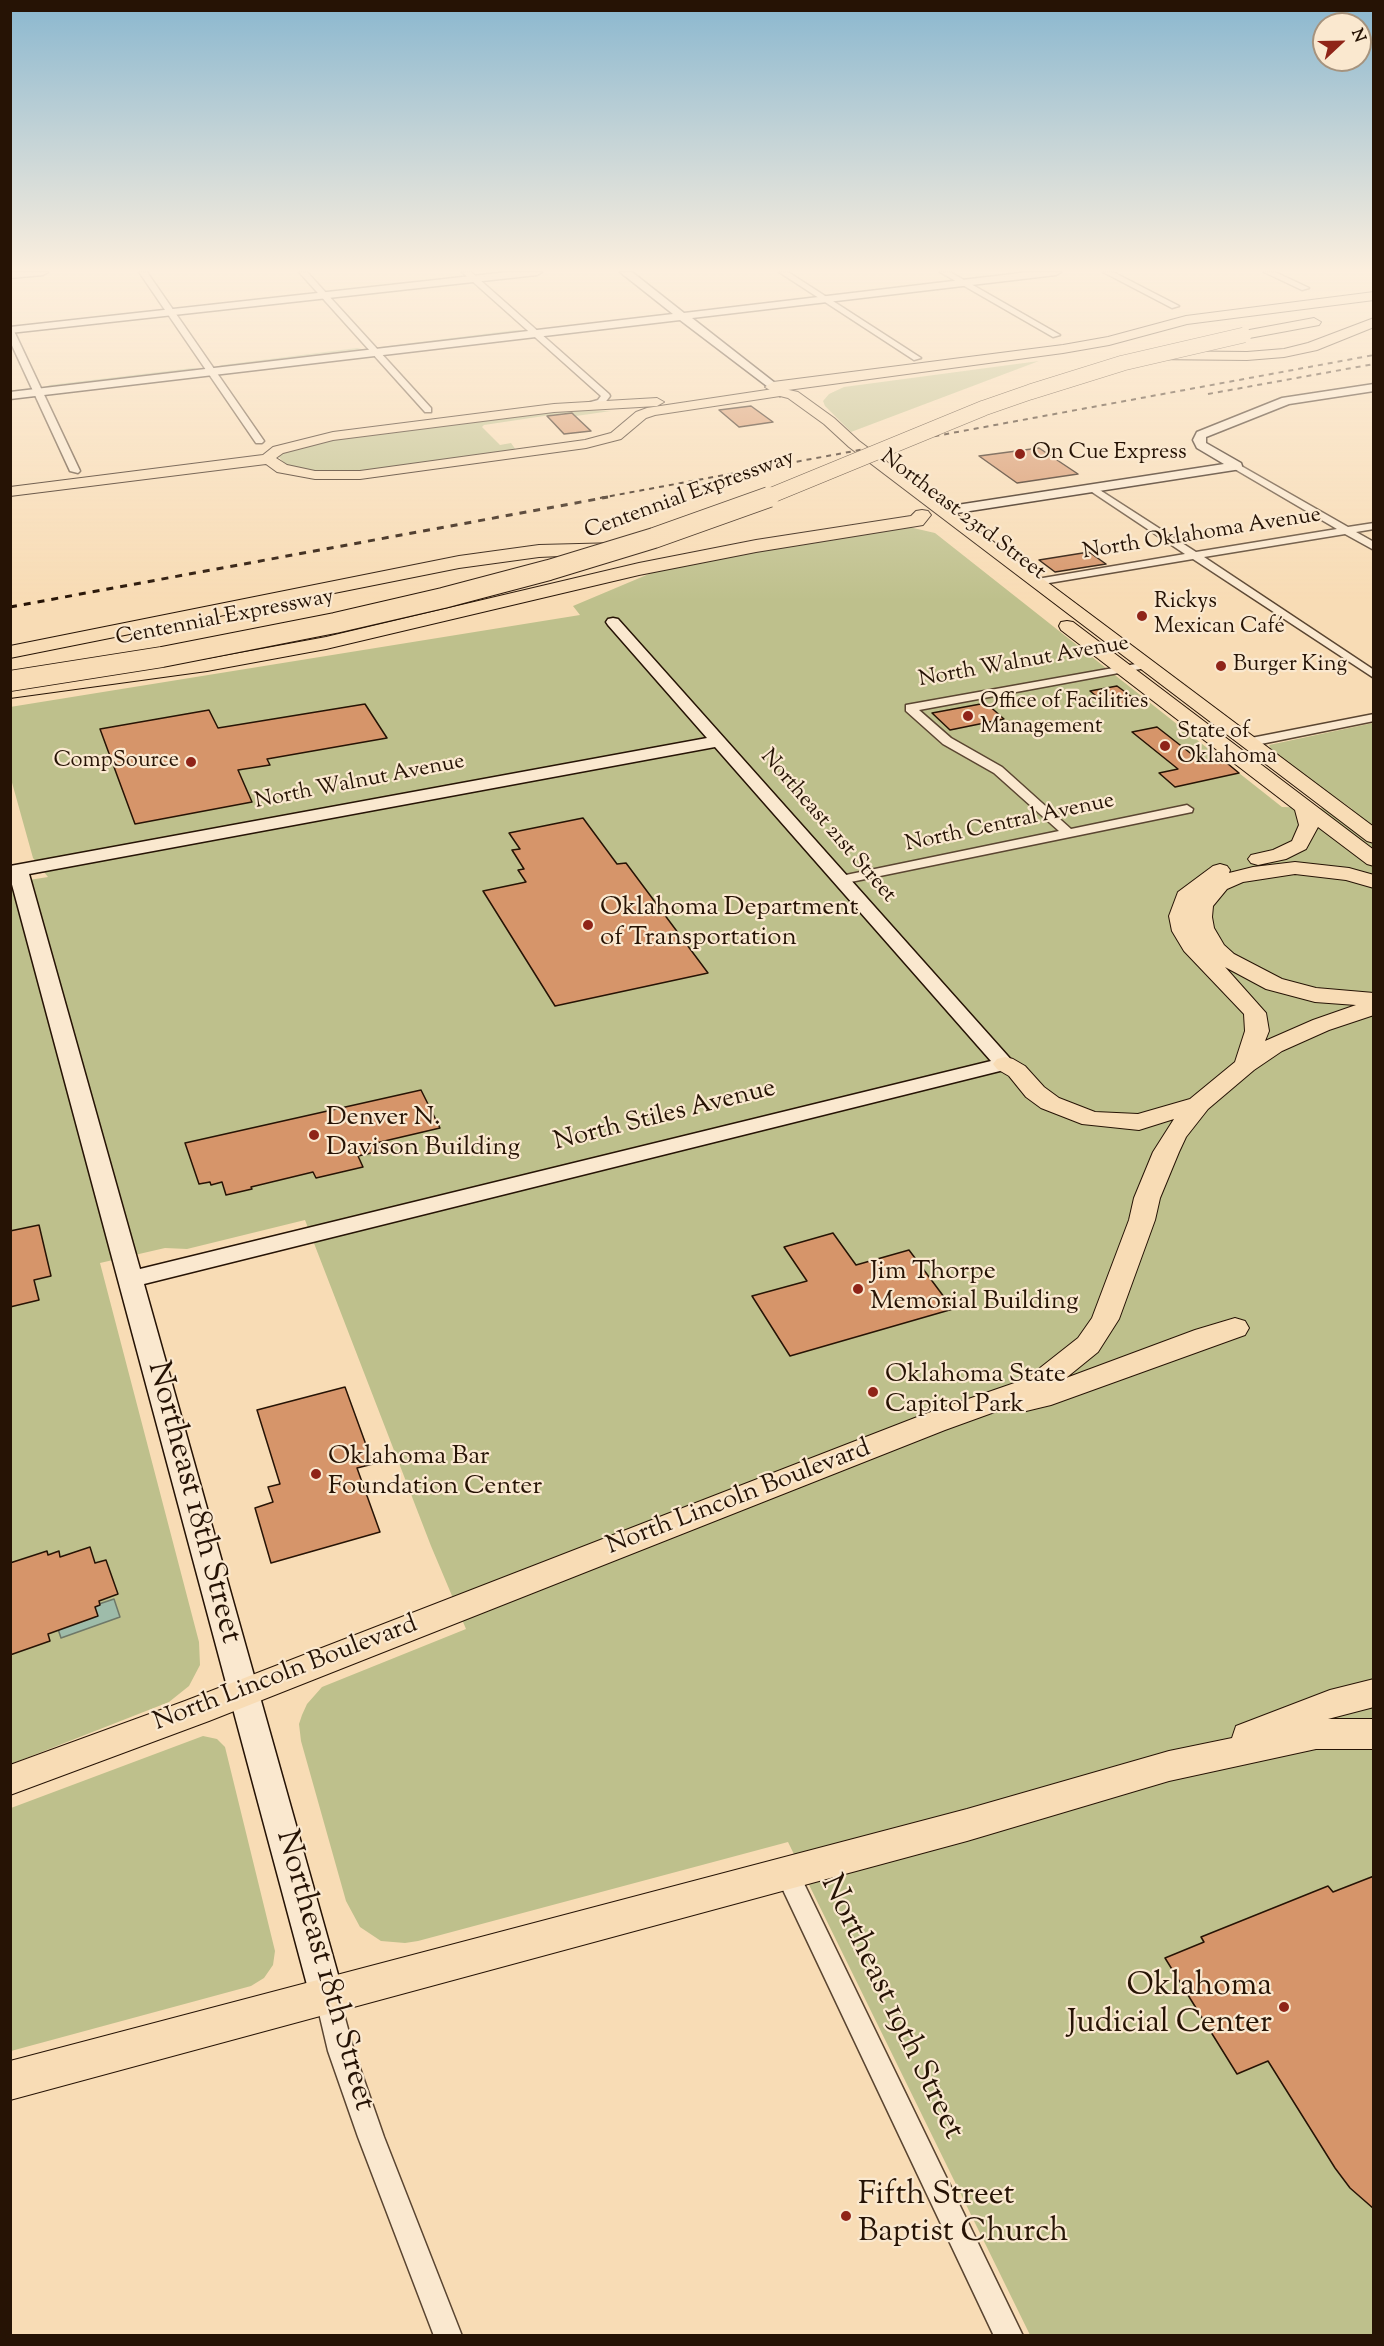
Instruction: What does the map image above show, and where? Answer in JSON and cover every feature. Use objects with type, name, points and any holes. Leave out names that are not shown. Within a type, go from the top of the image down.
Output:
[{"type":"highway","points":[[777,390],[836,381]]},
{"type":"highway","points":[[777,390],[866,381]]},
{"type":"highway","points":[[964,397],[1014,381]]},
{"type":"highway","name":"Centennial Expressway","points":[[10,681],[162,657],[335,623],[538,573],[654,538],[764,499],[984,408],[1064,381]]},
{"type":"highway","points":[[812,408],[821,394],[838,385]]},
{"type":"highway","points":[[836,448],[868,435]]},
{"type":"highway","points":[[10,652],[459,562],[512,554],[700,546],[917,511],[917,521],[756,546],[568,585],[380,631],[265,655],[10,692]]},
{"type":"highway","name":"Centennial Expressway","points":[[10,662],[197,631],[336,604],[487,567],[611,532]]},
{"type":"main road","points":[[269,459],[270,455],[278,450],[315,439],[427,417],[777,390]]},
{"type":"main road","points":[[10,492],[269,459],[282,469],[315,475],[360,475],[586,444],[616,436],[641,415],[667,408],[777,390]]},
{"type":"main road","points":[[777,390],[777,397],[816,429]]},
{"type":"main road","name":"Northeast 23rd Street","points":[[777,390],[793,395],[812,408],[854,444],[1374,837]]},
{"type":"main road","points":[[607,403],[627,412],[634,420]]},
{"type":"main road","points":[[242,462],[257,450],[259,441]]},
{"type":"main road","name":"Northeast 23rd Street","points":[[836,448],[871,476]]},
{"type":"main road","points":[[62,485],[71,479],[75,471]]},
{"type":"main road","points":[[917,511],[944,512]]},
{"type":"main road","name":"Northeast 23rd Street","points":[[917,511],[1010,583]]},
{"type":"main road","points":[[1057,619],[1374,860]]},
{"type":"main road","points":[[1246,1065],[1257,1032],[1255,1013],[1192,946],[1183,931],[1180,916],[1189,892],[1209,876],[1235,864],[1279,855],[1299,845],[1309,825],[1305,808]]},
{"type":"main road","points":[[1348,818],[1374,827]]},
{"type":"main road","points":[[1374,882],[1349,874],[1324,870],[1295,868],[1261,871],[1236,877],[1220,885],[1203,905],[1201,917],[1203,928],[1215,949],[1255,976],[1305,993],[1374,1000]]},
{"type":"main road","name":"North Lincoln Boulevard","points":[[10,1780],[243,1692],[935,1422],[1036,1386],[1088,1345],[1105,1319],[1142,1220],[1147,1198],[1166,1152],[1175,1135],[1199,1104],[1246,1065],[1274,1046],[1342,1017],[1374,1007]]},
{"type":"main road","points":[[1005,1064],[1017,1071],[1035,1092],[1050,1103],[1091,1119],[1139,1122],[1199,1104]]},
{"type":"main road","points":[[935,1422],[1041,1398],[1235,1328]]},
{"type":"main road","points":[[1169,1766],[1330,1704],[1374,1693]]},
{"type":"main road","points":[[10,2080],[988,1820],[1169,1766],[1316,1734],[1374,1734]]},
{"type":"street","points":[[34,381],[75,471]]},
{"type":"street","points":[[10,396],[37,389],[102,381]]},
{"type":"street","points":[[218,381],[259,441]]},
{"type":"street","points":[[399,381],[427,417]]},
{"type":"street","points":[[590,381],[606,396],[607,403]]},
{"type":"street","points":[[766,381],[777,390]]},
{"type":"street","points":[[10,387],[37,389]]},
{"type":"street","points":[[1374,387],[1286,401],[1201,435],[1199,440],[1201,445],[1374,547]]},
{"type":"street","points":[[944,512],[1236,466]]},
{"type":"street","points":[[1092,488],[1374,675]]},
{"type":"street","name":"North Oklahoma Avenue","points":[[1037,582],[1374,526]]},
{"type":"street","name":"Northeast 21st Street","points":[[613,622],[1005,1064]]},
{"type":"street","name":"North Walnut Avenue","points":[[1068,833],[998,770],[947,741],[910,708],[1147,665]]},
{"type":"street","points":[[1251,742],[1374,717]]},
{"type":"street","name":"North Walnut Avenue","points":[[15,871],[718,741]]},
{"type":"street","name":"North Central Avenue","points":[[841,880],[1187,809]]},
{"type":"street","name":"Northeast 18th Street","points":[[15,871],[130,1279],[341,2051],[371,2138],[448,2336]]},
{"type":"street","name":"North Stiles Avenue","points":[[130,1279],[1005,1064]]},
{"type":"street","name":"Northeast 19th Street","points":[[787,1873],[1009,2336]]},
{"type":"green space","points":[[80,381],[95,381],[44,387]]},
{"type":"green space","points":[[885,381],[985,381],[851,432],[825,406],[823,401],[829,394],[844,387]]},
{"type":"green space","points":[[561,409],[611,411],[576,416],[564,413],[484,425],[482,427],[500,445],[511,443],[516,450],[355,473],[323,473],[286,465],[278,456],[309,443]]},
{"type":"green space","name":"Oklahoma State Capitol Park","points":[[909,527],[935,533],[1282,807],[1352,809],[1273,753],[1269,745],[1373,723],[1373,2335],[1030,2335],[788,1842],[418,1941],[405,1943],[381,1941],[360,1927],[346,1901],[301,1741],[299,1724],[302,1715],[307,1704],[322,1687],[466,1629],[431,1546],[305,1220],[187,1249],[165,1248],[100,1263],[199,1642],[200,1665],[189,1686],[169,1702],[11,1764],[10,883],[48,877],[33,858],[11,779],[10,707],[580,615],[573,606],[656,571]]},
{"type":"green space","points":[[203,1736],[217,1739],[225,1747],[275,1951],[273,1965],[264,1978],[251,1986],[11,2051],[11,1808]]},
{"type":"shaded area","points":[[114,1599],[120,1617],[61,1638],[58,1629],[93,1606]]},
{"type":"building","points":[[751,406],[773,422],[739,427],[719,410]]},
{"type":"building","points":[[572,413],[591,431],[564,434],[547,416]]},
{"type":"building","name":"On Cue Express","points":[[1039,448],[1078,474],[1017,483],[979,456]]},
{"type":"building","points":[[1089,552],[1106,564],[1055,572],[1039,560]]},
{"type":"building","points":[[1117,686],[1139,702],[1111,708],[1090,691]]},
{"type":"building","name":"Office of Facilities Management","points":[[986,703],[1004,719],[950,730],[932,713]]},
{"type":"building","name":"CompSource","points":[[365,704],[387,738],[267,759],[270,765],[238,770],[252,802],[135,824],[100,729],[209,710],[218,728]]},
{"type":"building","name":"State of Oklahoma","points":[[1157,727],[1203,763],[1222,759],[1239,773],[1175,787],[1159,773],[1178,769],[1132,732]]},
{"type":"building","name":"Oklahoma Department of Transportation","points":[[583,818],[617,864],[626,863],[708,973],[555,1006],[483,891],[526,882],[518,870],[524,869],[512,850],[520,849],[509,833]]},
{"type":"building","name":"Denver N. Davison Building","points":[[421,1090],[440,1128],[376,1143],[380,1151],[358,1156],[363,1167],[316,1178],[313,1172],[226,1195],[222,1182],[211,1185],[210,1182],[199,1184],[185,1143]]},
{"type":"building","points":[[39,1225],[51,1276],[34,1280],[39,1300],[10,1307],[10,1231]]},
{"type":"building","name":"Jim Thorpe Memorial Building","points":[[833,1233],[856,1265],[909,1250],[953,1309],[790,1356],[752,1296],[807,1281],[784,1247]]},
{"type":"building","name":"Oklahoma Bar Foundation Center","points":[[345,1387],[373,1464],[357,1468],[380,1532],[271,1563],[255,1508],[273,1502],[268,1487],[280,1484],[257,1410]]},
{"type":"building","points":[[90,1547],[95,1563],[106,1560],[118,1594],[99,1601],[100,1605],[95,1607],[98,1616],[48,1634],[50,1641],[10,1655],[10,1563],[47,1551],[48,1555],[59,1551],[60,1557]]},
{"type":"building","name":"Oklahoma Judicial Center","points":[[1374,1876],[1374,2209],[1350,2188],[1335,2168],[1268,2061],[1237,2074],[1165,1958],[1204,1942],[1201,1937],[1328,1886],[1333,1892]]},
{"type":"railway","points":[[600,498],[1231,381]]},
{"type":"railway","points":[[1208,394],[1277,381]]},
{"type":"railway","points":[[10,607],[608,497]]},
{"type":"place","name":"On Cue Express","points":[[1020,454]]},
{"type":"place","name":"Rickys Mexican Café","points":[[1142,616]]},
{"type":"place","name":"Burger King","points":[[1221,666]]},
{"type":"place","name":"Office of Facilities Management","points":[[968,716]]},
{"type":"place","name":"State of Oklahoma","points":[[1165,746]]},
{"type":"place","name":"CompSource","points":[[191,762]]},
{"type":"place","name":"Oklahoma Department of Transportation","points":[[588,925]]},
{"type":"place","name":"Denver N. Davison Building","points":[[314,1135]]},
{"type":"place","name":"Jim Thorpe Memorial Building","points":[[858,1289]]},
{"type":"place","name":"Oklahoma State Capitol Park","points":[[873,1392]]},
{"type":"place","name":"Oklahoma Bar Foundation Center","points":[[316,1474]]},
{"type":"place","name":"Oklahoma Judicial Center","points":[[1284,2007]]},
{"type":"place","name":"Fifth Street Baptist Church","points":[[846,2216]]}]
